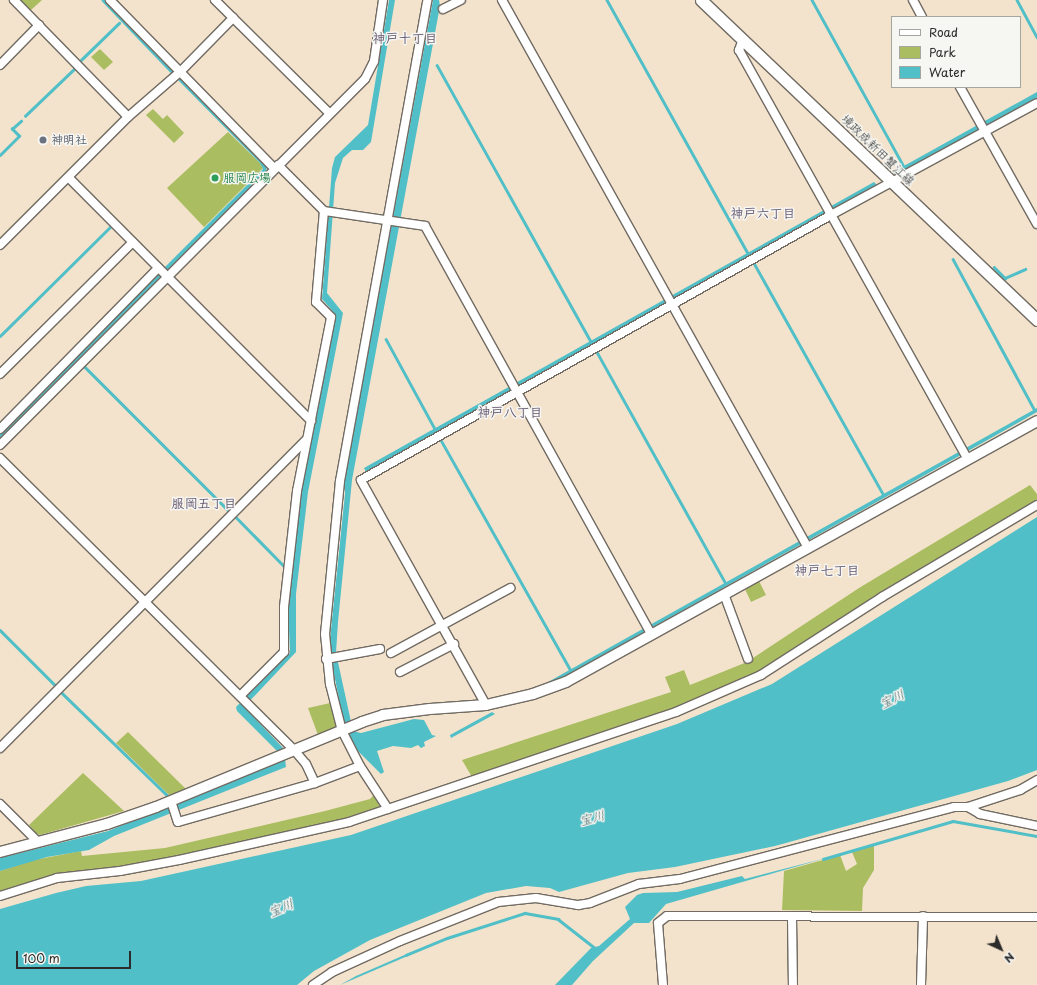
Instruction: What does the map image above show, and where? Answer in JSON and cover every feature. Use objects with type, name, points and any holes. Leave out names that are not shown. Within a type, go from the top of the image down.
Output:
[{"type":"main road","name":"境政成新田蟹江線","points":[[701,0],[1037,320]]},
{"type":"street","points":[[14,0],[128,117]]},
{"type":"street","points":[[110,0],[276,167],[328,211],[425,226],[514,390],[649,630]]},
{"type":"street","points":[[215,0],[329,114]]},
{"type":"street","points":[[0,445],[371,70],[382,0]]},
{"type":"street","points":[[388,809],[360,766],[346,729],[334,705],[327,659],[327,602],[340,481],[390,220],[427,0]]},
{"type":"street","points":[[443,9],[461,0]]},
{"type":"street","points":[[502,0],[806,543]]},
{"type":"street","points":[[913,0],[921,16]]},
{"type":"street","points":[[0,245],[69,178],[128,117],[180,72],[233,18]]},
{"type":"street","points":[[0,64],[39,26]]},
{"type":"street","points":[[743,39],[739,50],[965,454]]},
{"type":"street","points":[[961,88],[1037,224]]},
{"type":"street","points":[[486,705],[444,625],[361,480],[514,390],[829,212],[893,183],[983,128],[1037,102]]},
{"type":"street","points":[[69,178],[158,268],[166,278],[311,420]]},
{"type":"street","points":[[244,699],[284,652],[285,600],[297,492],[306,440],[332,317],[316,302],[328,211]]},
{"type":"street","points":[[0,374],[132,242]]},
{"type":"street","points":[[0,430],[158,268]]},
{"type":"street","points":[[0,852],[107,824],[172,802],[383,715],[486,705],[533,694],[566,682],[649,630],[724,594],[806,543],[965,454],[1037,421]]},
{"type":"street","points":[[0,748],[306,440]]},
{"type":"street","points":[[0,458],[244,699],[286,754],[306,764],[315,783]]},
{"type":"street","points":[[0,896],[57,878],[120,871],[219,852],[349,822],[676,712],[761,675],[882,597],[1037,505]]},
{"type":"street","points":[[391,653],[510,588]]},
{"type":"street","points":[[724,594],[748,659]]},
{"type":"street","points":[[400,672],[454,644]]},
{"type":"street","points":[[327,659],[380,649]]},
{"type":"street","points":[[172,802],[178,822],[315,783],[360,766]]},
{"type":"street","points":[[313,985],[332,972],[400,941],[498,902],[536,898],[578,905],[590,903],[639,884],[680,878],[954,808],[968,807],[1020,790],[1037,780]]},
{"type":"street","points":[[0,804],[38,842]]},
{"type":"street","points":[[968,807],[980,814],[1037,826]]},
{"type":"street","points":[[663,985],[658,923],[667,916],[1037,917]]},
{"type":"street","points":[[921,985],[923,916]]},
{"type":"street","points":[[792,917],[793,985]]},
{"type":"green space","points":[[20,0],[42,0],[31,10]]},
{"type":"green space","points":[[100,49],[113,62],[104,70],[91,57]]},
{"type":"green space","points":[[153,109],[163,119],[167,115],[184,133],[174,143],[146,115]]},
{"type":"green space","name":"服岡広場","points":[[228,132],[260,163],[263,168],[204,227],[167,188]]},
{"type":"green space","points":[[1030,485],[1037,494],[1037,501],[881,595],[760,672],[651,719],[472,777],[462,760],[671,692],[665,677],[684,670],[690,685],[747,662],[859,588]]},
{"type":"green space","points":[[758,579],[766,595],[751,602],[744,587]]},
{"type":"green space","points":[[330,703],[337,728],[318,735],[308,708]]},
{"type":"green space","points":[[128,732],[186,789],[169,795],[116,743]]},
{"type":"green space","points":[[83,773],[124,811],[40,835],[36,833],[29,825]]},
{"type":"green space","points":[[374,795],[380,807],[347,820],[211,851],[120,867],[56,874],[0,892],[0,871],[34,860],[81,851],[82,856],[165,848],[325,811],[370,799]]},
{"type":"green space","points":[[874,844],[874,870],[863,888],[862,911],[782,910],[784,871],[840,855],[846,871],[857,864],[852,852]]},
{"type":"water","points":[[389,0],[395,0],[371,142],[363,150],[352,150],[343,158],[335,183],[327,293],[343,313],[308,492],[296,594],[296,652],[244,707],[284,749],[286,767],[114,836],[89,850],[47,857],[0,871],[0,858],[108,831],[279,762],[278,752],[237,711],[236,707],[290,653],[288,606],[301,492],[336,315],[322,299],[332,168],[335,157],[368,125]]},
{"type":"water","points":[[433,0],[439,0],[440,6],[352,480],[338,622],[336,653],[353,731],[361,733],[414,719],[424,720],[432,735],[436,736],[424,742],[425,746],[421,748],[418,745],[411,748],[393,746],[377,751],[384,772],[381,774],[358,751],[346,734],[329,649],[345,494],[344,484]]},
{"type":"water","points":[[180,78],[267,166],[266,171],[0,438],[0,432],[263,169],[260,163],[178,80]]},
{"type":"water","points":[[1037,92],[1037,98],[896,175],[893,172]]},
{"type":"water","points":[[874,182],[878,186],[366,472],[364,468]]},
{"type":"water","points":[[1037,408],[1037,412],[961,455],[558,680],[532,691]]},
{"type":"water","name":"宝川","points":[[1037,517],[1037,770],[1008,781],[775,846],[675,867],[628,873],[559,892],[550,888],[526,886],[486,893],[370,940],[314,971],[297,985],[0,985],[0,909],[86,886],[141,881],[351,835],[677,724],[772,684]]},
{"type":"water","points":[[492,712],[495,714],[451,738],[450,735]]},
{"type":"water","points":[[826,858],[666,904],[649,923],[634,923],[593,961],[572,985],[555,985],[591,948],[599,946],[630,919],[625,907],[637,895],[643,893],[677,892],[742,876],[745,879]]},
{"type":"water","points":[[409,953],[410,955],[340,985],[356,976]]},
{"type":"waterway","points":[[103,0],[171,71]]},
{"type":"waterway","points":[[607,0],[748,253]]},
{"type":"waterway","points":[[812,0],[903,165]]},
{"type":"waterway","points":[[1017,0],[1037,37]]},
{"type":"waterway","points":[[81,60],[119,23]]},
{"type":"waterway","points":[[437,65],[591,342]]},
{"type":"waterway","points":[[25,116],[75,68]]},
{"type":"waterway","points":[[0,155],[19,136],[12,129],[21,121]]},
{"type":"waterway","points":[[0,336],[110,227]]},
{"type":"waterway","points":[[953,259],[1034,409]]},
{"type":"waterway","points":[[754,263],[883,494]]},
{"type":"waterway","points":[[994,267],[1005,278],[1025,269]]},
{"type":"waterway","points":[[386,339],[435,429]]},
{"type":"waterway","points":[[597,352],[725,582]]},
{"type":"waterway","points":[[85,367],[230,512]]},
{"type":"waterway","points":[[441,440],[570,669]]},
{"type":"waterway","points":[[235,516],[284,566]]},
{"type":"waterway","points":[[0,630],[56,686]]},
{"type":"waterway","points":[[60,691],[167,795]]},
{"type":"waterway","points":[[823,859],[953,821],[1037,836]]},
{"type":"waterway","points":[[406,955],[447,938],[525,913],[558,919],[595,948]]},
{"type":"place","name":"神明社","points":[[43,140]]},
{"type":"place","name":"服岡広場","points":[[215,178]]},
{"type":"district","name":"神戸十丁目","points":[[405,38]]},
{"type":"district","name":"神戸六丁目","points":[[763,213]]},
{"type":"district","name":"神戸八丁目","points":[[510,412]]},
{"type":"district","name":"服岡五丁目","points":[[204,503]]},
{"type":"district","name":"神戸七丁目","points":[[827,570]]}]
